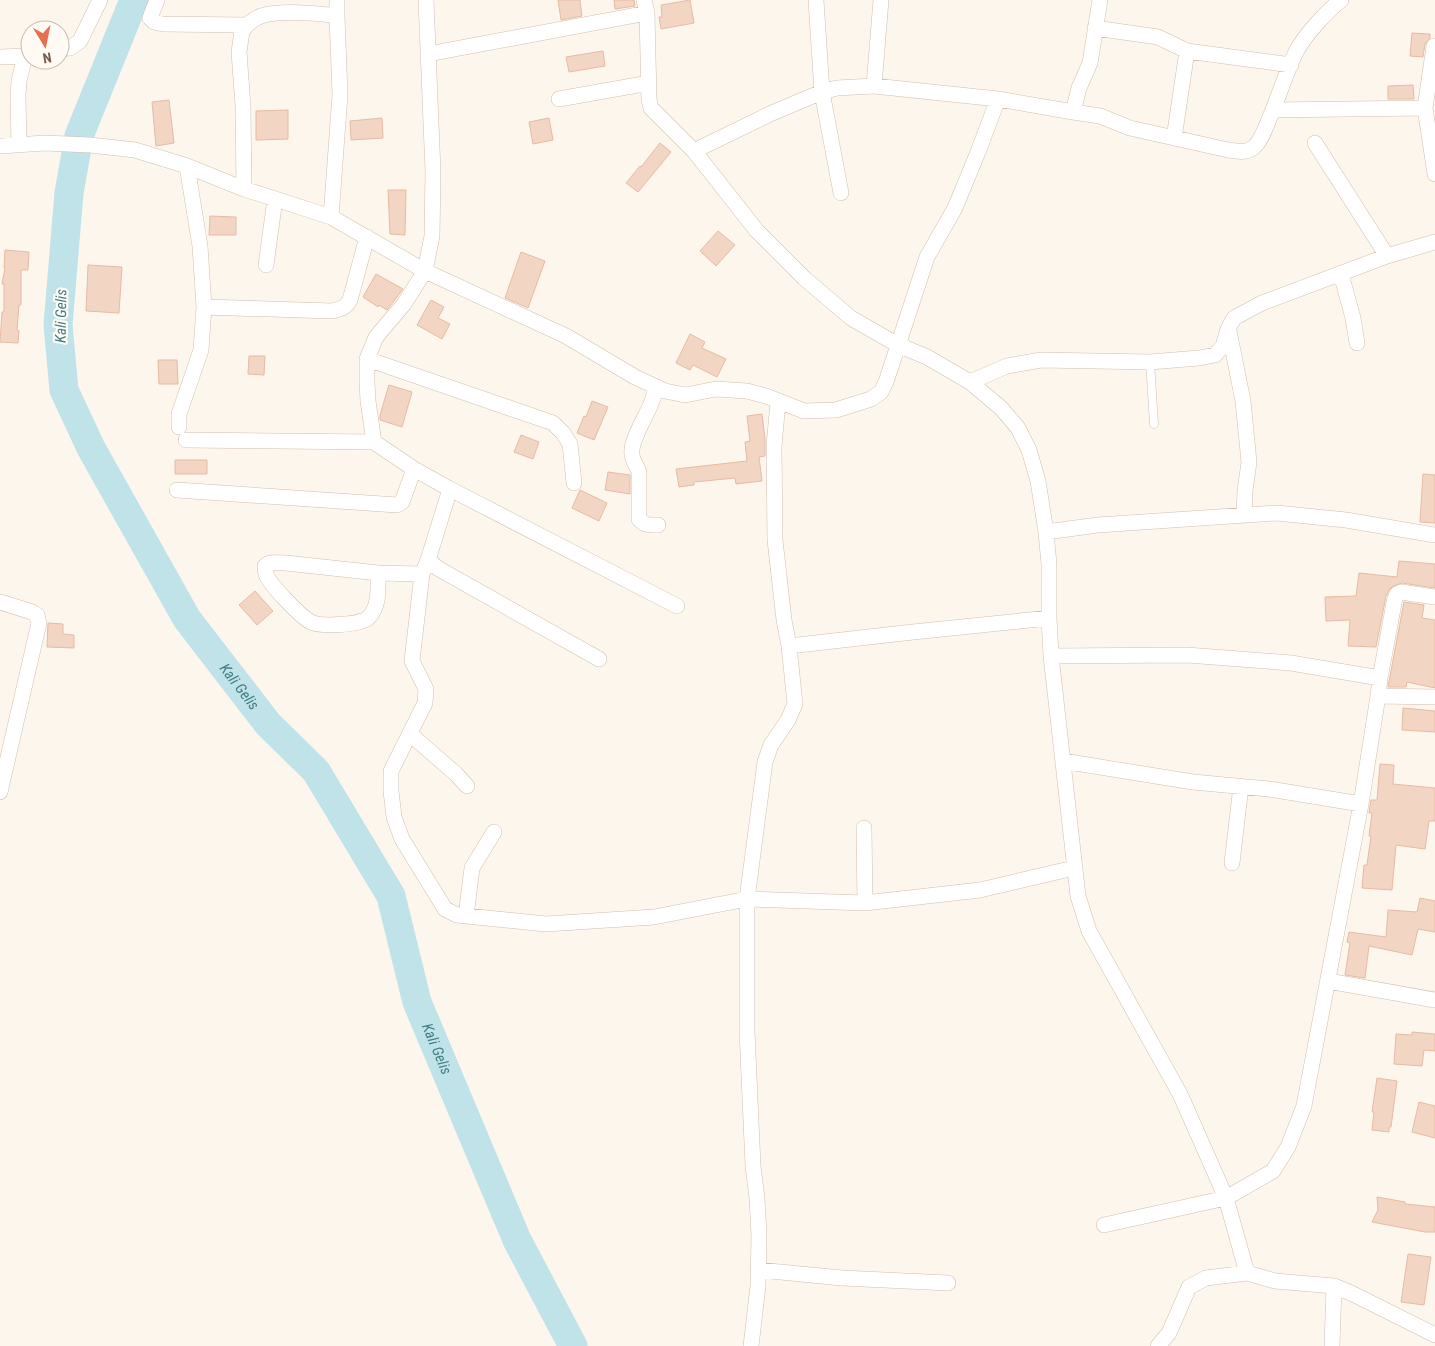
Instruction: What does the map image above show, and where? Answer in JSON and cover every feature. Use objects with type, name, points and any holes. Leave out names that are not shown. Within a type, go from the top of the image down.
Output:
[{"type":"street","points":[[70,48],[80,41],[100,0]]},
{"type":"street","points":[[157,0],[150,18],[154,22],[163,24],[247,25]]},
{"type":"street","points":[[331,217],[340,95],[337,0]]},
{"type":"street","points":[[374,442],[368,401],[367,359],[376,337],[404,304],[425,270],[432,236],[433,172],[426,0]]},
{"type":"street","points":[[816,0],[822,92],[841,193]]},
{"type":"street","points":[[874,86],[881,0]]},
{"type":"street","points":[[1073,112],[1079,88],[1090,63],[1100,0]]},
{"type":"street","points":[[694,151],[772,113],[822,92],[837,88],[874,86],[998,99],[1100,116],[1130,128],[1244,152],[1252,150],[1258,144],[1296,52],[1318,22],[1341,0]]},
{"type":"street","points":[[428,54],[646,6],[648,99],[651,108],[694,151],[757,231],[804,278],[852,318],[898,345],[926,357],[970,382],[1002,408],[1018,428],[1029,450],[1038,481],[1046,532],[1049,564],[1051,656],[1078,896],[1088,931],[1180,1094],[1226,1198],[1247,1273]]},
{"type":"street","points":[[244,189],[243,106],[239,52],[242,31],[267,7],[287,13],[337,16]]},
{"type":"street","points":[[1095,28],[1158,37],[1187,51],[1291,65]]},
{"type":"street","points":[[1434,46],[1425,108],[1435,174]]},
{"type":"street","points":[[1174,138],[1187,51]]},
{"type":"street","points":[[0,58],[20,56]]},
{"type":"street","points":[[19,144],[18,96],[19,81],[23,70]]},
{"type":"street","points":[[560,98],[649,82]]},
{"type":"street","points":[[0,146],[45,143],[90,145],[135,150],[187,166],[244,189],[331,217],[425,270],[566,336],[635,377],[665,392],[685,395],[716,390],[747,391],[766,396],[804,411],[836,410],[871,399],[880,392],[886,382],[927,257],[955,208],[998,99]]},
{"type":"street","points":[[1273,110],[1425,108]]},
{"type":"street","points":[[1315,143],[1387,256]]},
{"type":"street","points":[[187,166],[200,246],[204,307],[201,350],[179,414],[183,433],[374,442],[414,469],[450,489],[677,606]]},
{"type":"street","points":[[266,265],[275,199]]},
{"type":"street","points":[[204,307],[332,311],[342,309],[350,300],[367,237]]},
{"type":"street","points":[[970,382],[1007,366],[1041,360],[1150,362],[1215,355],[1224,346],[1228,329],[1234,318],[1262,303],[1387,256],[1435,242]]},
{"type":"street","points":[[1341,274],[1353,318],[1357,343]]},
{"type":"street","points":[[1228,329],[1243,401],[1248,446],[1249,462],[1244,515]]},
{"type":"street","points":[[367,359],[553,423],[570,444],[574,483]]},
{"type":"street","points":[[657,387],[632,449],[632,456],[639,472],[639,520],[647,526],[658,525]]},
{"type":"street","points":[[750,1346],[759,1270],[760,1236],[753,1166],[747,1031],[747,899],[765,762],[772,745],[788,720],[795,704],[775,540],[774,446],[778,402]]},
{"type":"street","points":[[177,490],[397,505],[402,502],[414,469]]},
{"type":"street","points":[[450,489],[422,574],[412,661],[426,689],[425,704],[392,771],[391,791],[394,817],[402,839],[445,909],[457,915],[546,924],[654,917],[747,899],[866,903],[903,900],[980,890],[1074,868]]},
{"type":"street","points":[[1046,532],[1098,525],[1277,513],[1346,520],[1435,535]]},
{"type":"street","points":[[428,560],[439,569],[599,659]]},
{"type":"street","points":[[378,573],[376,605],[367,618],[358,622],[322,624],[314,623],[300,613],[270,582],[266,575],[265,566],[272,563],[286,563],[378,573],[422,574]]},
{"type":"street","points":[[1104,1225],[1226,1198],[1273,1171],[1288,1147],[1304,1106],[1361,804],[1394,601],[1397,594],[1402,592],[1435,597]]},
{"type":"street","points":[[0,602],[32,612],[37,615],[39,623],[0,792]]},
{"type":"street","points":[[789,646],[1049,618]]},
{"type":"street","points":[[1051,656],[1187,655],[1291,663],[1380,678]]},
{"type":"street","points":[[1378,696],[1435,697]]},
{"type":"street","points":[[410,734],[468,786]]},
{"type":"street","points":[[1062,761],[1193,782],[1269,789],[1361,804]]},
{"type":"street","points":[[1232,863],[1241,786]]},
{"type":"street","points":[[864,828],[866,903]]},
{"type":"street","points":[[466,916],[472,868],[494,832]]},
{"type":"street","points":[[1328,981],[1435,1000]]},
{"type":"street","points":[[759,1270],[842,1278],[948,1282]]},
{"type":"street","points":[[1158,1346],[1169,1333],[1189,1287],[1206,1278],[1247,1273],[1275,1281],[1334,1286],[1351,1292],[1435,1335]]},
{"type":"street","points":[[1332,1346],[1334,1286]]},
{"type":"lane","points":[[1150,362],[1154,424]]},
{"type":"building","points":[[558,0],[580,0],[582,16],[561,20]]},
{"type":"building","points":[[614,0],[634,0],[635,6],[615,9]]},
{"type":"building","points":[[690,0],[694,23],[661,29],[659,17],[662,17],[661,5]]},
{"type":"building","points":[[1412,33],[1430,34],[1430,38],[1425,44],[1423,57],[1410,56]]},
{"type":"building","points":[[603,51],[605,66],[569,72],[566,57]]},
{"type":"building","points":[[1413,85],[1414,99],[1388,99],[1388,86]]},
{"type":"building","points":[[169,100],[174,143],[156,146],[152,102]]},
{"type":"building","points":[[288,110],[288,139],[256,140],[256,111]]},
{"type":"building","points":[[382,118],[383,138],[351,140],[350,121]]},
{"type":"building","points":[[549,118],[553,140],[533,144],[529,122]]},
{"type":"building","points":[[660,143],[671,152],[638,192],[626,183]]},
{"type":"building","points":[[388,190],[406,190],[405,235],[390,234]]},
{"type":"building","points":[[210,216],[236,217],[236,235],[209,235]]},
{"type":"building","points":[[718,231],[735,245],[716,266],[700,251]]},
{"type":"building","points":[[5,250],[29,252],[28,270],[21,270],[21,305],[19,305],[17,330],[19,331],[18,343],[0,342],[2,312],[4,312],[4,284],[2,284],[5,268]]},
{"type":"building","points":[[521,252],[545,261],[528,308],[505,298]]},
{"type":"building","points":[[88,265],[122,267],[119,313],[86,311]]},
{"type":"building","points":[[376,274],[403,289],[387,310],[379,305],[378,307],[363,297]]},
{"type":"building","points":[[431,300],[444,307],[438,318],[450,324],[442,339],[417,325]]},
{"type":"building","points":[[690,334],[705,342],[702,348],[726,359],[717,377],[693,365],[690,370],[676,363]]},
{"type":"building","points":[[249,356],[265,356],[264,375],[248,374]]},
{"type":"building","points":[[158,360],[177,360],[178,384],[159,384]]},
{"type":"building","points":[[389,385],[412,392],[402,427],[380,420]]},
{"type":"building","points":[[592,401],[608,407],[594,440],[577,433]]},
{"type":"building","points":[[762,414],[765,456],[759,457],[762,481],[736,484],[735,478],[694,482],[694,485],[679,487],[676,469],[747,461],[745,442],[750,441],[747,416]]},
{"type":"building","points":[[521,435],[539,442],[533,459],[514,452]]},
{"type":"building","points":[[175,460],[207,460],[207,474],[175,474]]},
{"type":"building","points":[[608,472],[630,475],[630,494],[605,490]]},
{"type":"building","points":[[1423,474],[1435,475],[1435,523],[1420,522]]},
{"type":"building","points":[[580,490],[607,503],[599,521],[572,508]]},
{"type":"building","points":[[1399,561],[1435,564],[1435,588],[1402,583],[1393,586],[1386,596],[1376,647],[1348,646],[1350,620],[1326,621],[1325,597],[1356,596],[1359,573],[1397,577]]},
{"type":"building","points":[[255,591],[273,611],[257,625],[239,605]]},
{"type":"building","points":[[1404,602],[1424,605],[1422,618],[1435,620],[1435,688],[1407,682],[1406,687],[1388,687]]},
{"type":"building","points":[[48,623],[63,624],[63,634],[74,635],[74,648],[47,647]]},
{"type":"building","points":[[1403,708],[1435,711],[1435,732],[1402,730]]},
{"type":"building","points":[[1380,764],[1394,765],[1393,784],[1435,788],[1435,821],[1429,821],[1425,849],[1396,845],[1392,890],[1362,888],[1364,865],[1367,865],[1371,836],[1369,836],[1372,813],[1369,813],[1371,800],[1377,800]]},
{"type":"building","points":[[1420,898],[1435,901],[1435,932],[1418,929],[1412,955],[1369,946],[1365,978],[1345,975],[1350,943],[1347,942],[1349,932],[1386,937],[1388,910],[1417,912]]},
{"type":"building","points":[[1412,1032],[1435,1034],[1435,1051],[1424,1050],[1422,1066],[1394,1064],[1396,1034],[1412,1035]]},
{"type":"building","points":[[1377,1078],[1397,1081],[1389,1132],[1372,1130],[1374,1112],[1372,1112]]},
{"type":"building","points":[[1419,1102],[1435,1106],[1435,1138],[1412,1132]]},
{"type":"building","points":[[1377,1197],[1405,1202],[1405,1204],[1435,1207],[1435,1232],[1425,1232],[1372,1222],[1378,1210]]},
{"type":"building","points":[[1408,1254],[1431,1257],[1424,1305],[1401,1302]]},
{"type":"waterway","name":"Kali Gelis","points":[[134,0],[79,136],[69,193],[58,325],[64,390],[91,448],[187,619],[268,724],[316,771],[391,896],[417,1002],[517,1240],[573,1346]]}]
